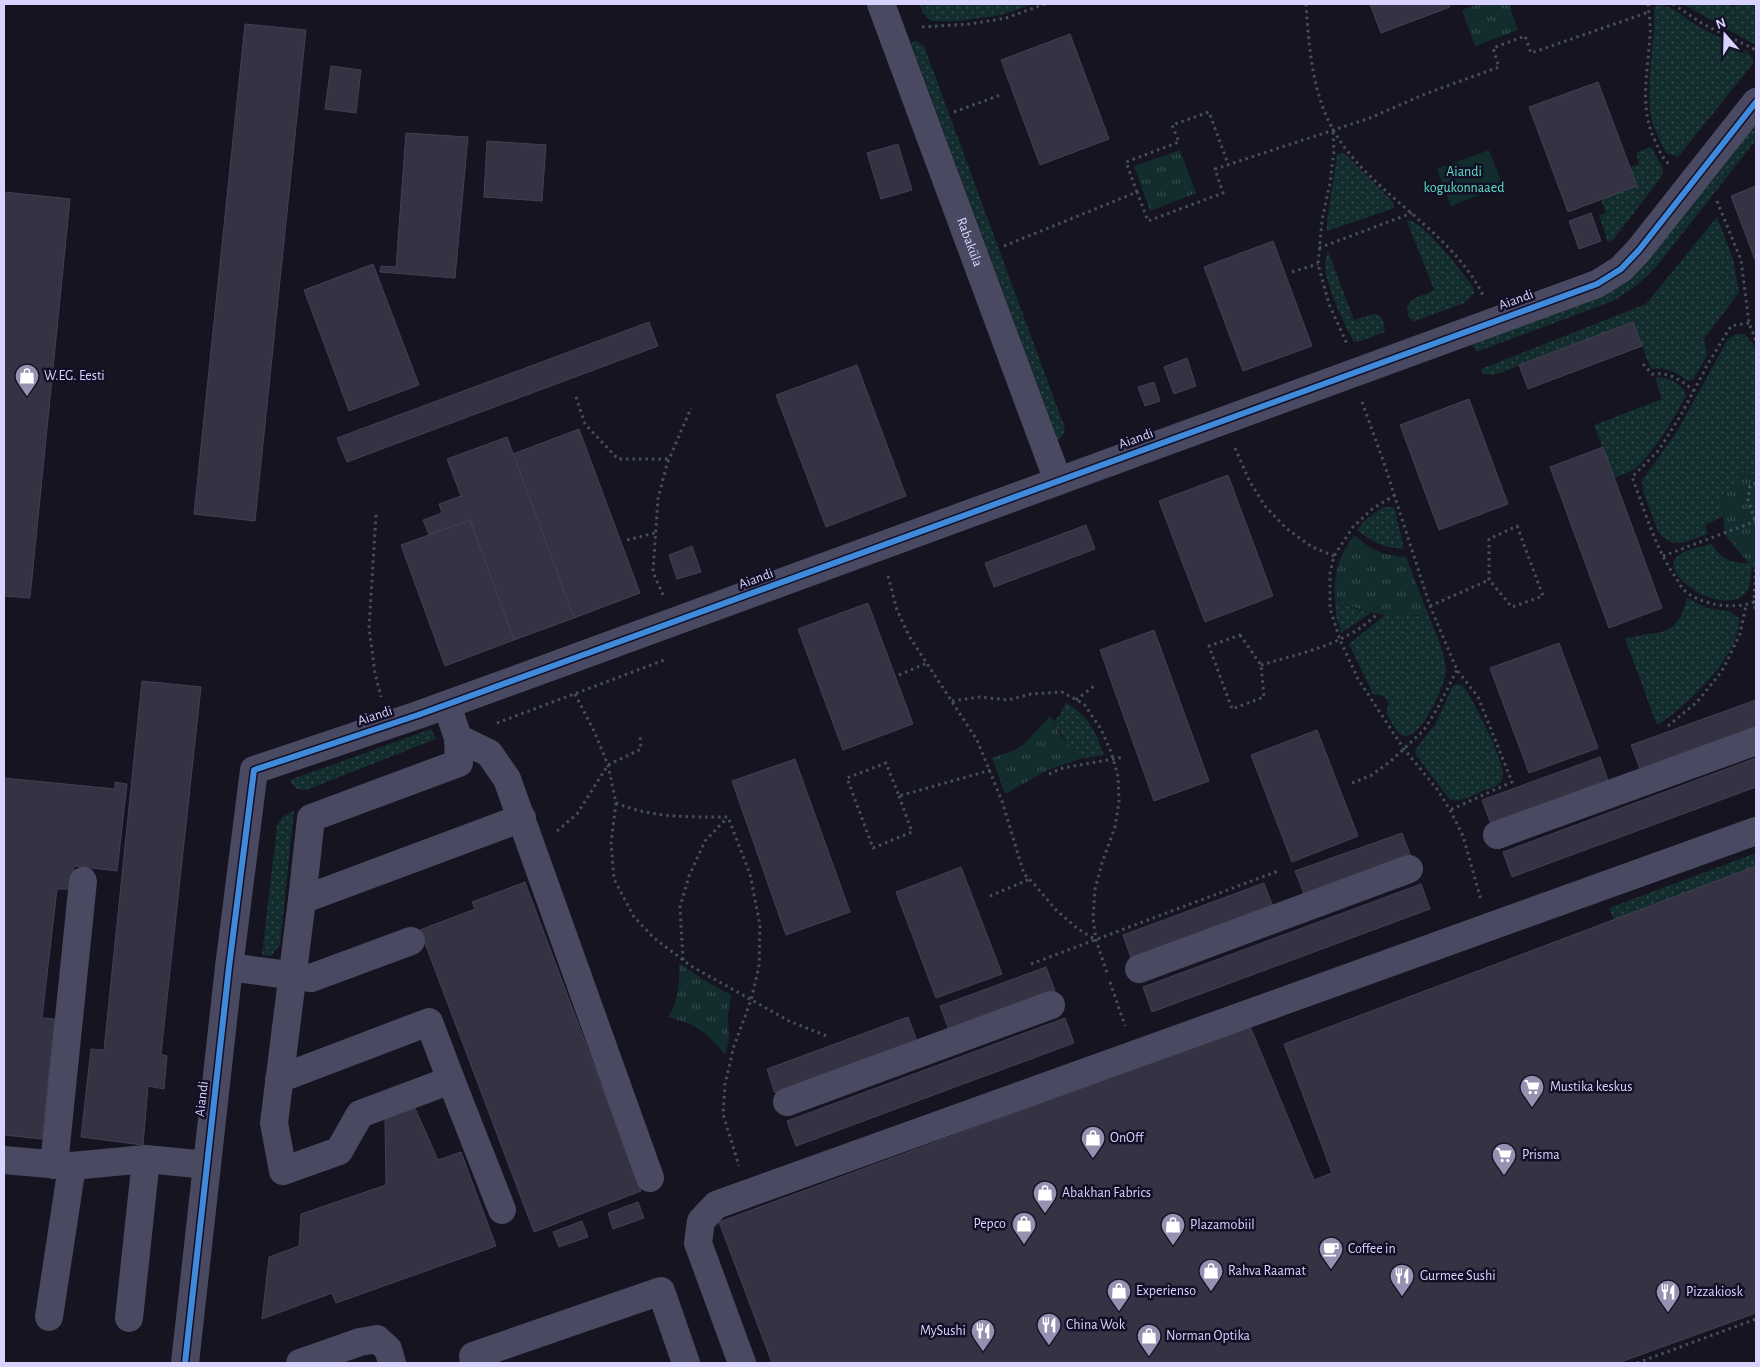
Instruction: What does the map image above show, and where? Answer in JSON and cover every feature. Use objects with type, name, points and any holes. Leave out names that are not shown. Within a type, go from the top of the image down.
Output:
[{"type":"street","name":"Rabaküla","points":[[881,4],[1058,481]]},
{"type":"street","name":"Aiandi","points":[[185,1363],[229,967],[254,770],[447,705],[1597,284],[1621,269],[1639,250],[1756,102]]},
{"type":"street","points":[[447,705],[458,738],[459,763],[311,818],[274,1123],[283,1171],[339,1151],[360,1114],[451,1080]]},
{"type":"street","points":[[458,738],[489,754],[507,779],[650,1178]]},
{"type":"street","points":[[1497,835],[1756,741]]},
{"type":"street","points":[[302,900],[526,830]]},
{"type":"street","points":[[742,1363],[698,1243],[701,1221],[716,1205],[1756,831]]},
{"type":"street","points":[[1139,969],[1410,869]]},
{"type":"street","points":[[49,1317],[63,1166],[83,881]]},
{"type":"street","points":[[229,967],[311,978],[411,941]]},
{"type":"street","points":[[787,1102],[1050,1004]]},
{"type":"street","points":[[279,1079],[429,1022],[502,1210]]},
{"type":"street","points":[[128,1318],[146,1159]]},
{"type":"street","points":[[4,1160],[63,1166],[146,1159],[207,1165]]},
{"type":"street","points":[[474,1363],[473,1356],[661,1291],[686,1363]]},
{"type":"street","points":[[300,1363],[360,1342],[377,1339],[388,1349],[392,1363]]},
{"type":"path","points":[[915,30],[1006,18],[1045,4]]},
{"type":"path","points":[[1306,4],[1312,68],[1318,94],[1333,131],[1346,150],[1379,184],[1438,236],[1462,263],[1479,287],[1485,300]]},
{"type":"path","points":[[1648,4],[1651,33],[1645,98],[1647,117],[1653,138],[1664,160],[1675,170]]},
{"type":"path","points":[[1673,4],[1703,24],[1756,50]]},
{"type":"path","points":[[1228,164],[1209,112],[1172,125],[1179,142],[1126,162],[1148,221],[1224,193],[1215,169],[1370,118],[1426,94],[1500,67],[1492,48],[1525,36],[1531,53],[1638,18],[1649,12]]},
{"type":"path","points":[[954,112],[1003,94]]},
{"type":"path","points":[[1333,131],[1334,151],[1330,183],[1322,220],[1318,264],[1330,304],[1350,350]]},
{"type":"path","points":[[1004,246],[1137,192]]},
{"type":"path","points":[[1716,201],[1742,260],[1749,322],[1756,341]]},
{"type":"path","points":[[1319,248],[1412,213]]},
{"type":"path","points":[[1292,272],[1318,264]]},
{"type":"path","points":[[1749,322],[1731,326],[1659,450],[1632,477],[1663,556],[1685,591],[1704,601],[1723,606],[1746,605],[1755,602]]},
{"type":"path","points":[[1643,364],[1652,374],[1669,374],[1681,380],[1694,391]]},
{"type":"path","points":[[576,397],[585,424],[618,459],[670,459]]},
{"type":"path","points":[[1361,399],[1395,495],[1430,606],[1456,670],[1478,697],[1512,782],[1450,810]]},
{"type":"path","points":[[666,602],[653,572],[658,499],[670,459],[692,408]]},
{"type":"path","points":[[1233,446],[1250,482],[1266,506],[1286,528],[1312,547],[1334,556]]},
{"type":"path","points":[[1663,556],[1756,522],[1748,499],[1750,486],[1756,483]]},
{"type":"path","points":[[1395,495],[1372,509],[1352,527],[1334,556],[1330,573],[1330,608],[1340,640],[1358,679],[1404,749],[1437,789],[1450,810],[1463,836],[1482,901]]},
{"type":"path","points":[[376,515],[369,628],[375,673],[382,698]]},
{"type":"path","points":[[1517,526],[1543,596],[1512,607],[1489,580],[1489,539],[1517,526]]},
{"type":"path","points":[[627,540],[655,533]]},
{"type":"path","points":[[1756,563],[1756,611]]},
{"type":"path","points":[[879,579],[897,572]]},
{"type":"path","points":[[888,575],[897,610],[909,636],[977,740],[991,770],[1024,874],[1056,910],[1078,929],[1096,940]]},
{"type":"path","points":[[1430,606],[1489,580]]},
{"type":"path","points":[[1668,726],[1697,702],[1722,671],[1740,634],[1746,605]]},
{"type":"path","points":[[1261,665],[1340,640],[1377,614]]},
{"type":"path","points":[[1240,635],[1261,665],[1264,697],[1232,709],[1209,646],[1240,635]]},
{"type":"path","points":[[458,738],[674,656]]},
{"type":"path","points":[[900,675],[927,663]]},
{"type":"path","points":[[1352,783],[1372,776],[1424,730],[1437,709],[1456,670]]},
{"type":"path","points":[[1076,700],[1094,686]]},
{"type":"path","points":[[952,701],[980,698],[1008,700],[1031,694],[1062,692],[1084,704],[1100,729],[1118,776],[1118,802],[1115,827],[1095,889],[1093,918],[1096,940],[1127,1033]]},
{"type":"path","points":[[575,694],[594,731],[608,765],[616,803],[611,843],[614,879],[634,917],[654,938],[683,960],[789,1021],[829,1037]]},
{"type":"path","points":[[526,830],[555,833],[577,814],[608,765],[641,749],[640,735]]},
{"type":"path","points":[[1049,774],[1063,768],[1124,757]]},
{"type":"path","points":[[886,763],[898,796],[912,832],[874,848],[847,778],[886,763]]},
{"type":"path","points":[[898,796],[991,770]]},
{"type":"path","points":[[616,803],[659,815],[728,817]]},
{"type":"path","points":[[683,960],[680,907],[689,876],[704,841],[728,817]]},
{"type":"path","points":[[728,817],[750,874],[760,925],[759,966],[751,1000],[734,1046],[725,1084],[723,1114],[739,1167]]},
{"type":"path","points":[[1031,964],[1278,871]]},
{"type":"path","points":[[990,896],[1030,879]]},
{"type":"path","points":[[1637,1363],[1756,1319]]},
{"type":"green space","points":[[919,4],[1033,4],[1002,15],[958,21],[931,21],[923,13]]},
{"type":"green space","points":[[1478,4],[1509,4],[1518,30],[1475,46],[1462,10]]},
{"type":"green space","points":[[1659,4],[1673,9],[1699,27],[1747,51],[1753,60],[1752,65],[1678,157],[1666,153],[1656,132],[1651,115],[1649,84],[1654,33],[1654,8]]},
{"type":"green space","points":[[1683,4],[1731,4],[1732,7],[1741,4],[1756,4],[1756,44],[1750,42]]},
{"type":"green space","points":[[916,41],[924,46],[1065,428],[1063,435],[1058,440],[911,43]]},
{"type":"green space","points":[[1756,123],[1756,140],[1656,267],[1636,286],[1613,301],[1476,352],[1472,343],[1607,292]]},
{"type":"green space","points":[[1651,147],[1663,168],[1662,176],[1613,240],[1608,243],[1599,215],[1606,213],[1601,200],[1636,186],[1630,167],[1639,164],[1636,153]]},
{"type":"green space","points":[[1180,150],[1196,193],[1150,211],[1134,166]]},
{"type":"green space","name":"Aiandi kogukonnaaed","points":[[1489,150],[1503,186],[1451,206],[1437,169]]},
{"type":"green space","points":[[1344,153],[1392,201],[1395,208],[1327,231],[1337,155]]},
{"type":"green space","points":[[1717,217],[1733,259],[1739,292],[1704,339],[1707,355],[1693,380],[1687,381],[1675,372],[1666,369],[1651,369],[1633,323],[1494,375],[1483,374],[1481,369],[1646,304]]},
{"type":"green space","points":[[1409,220],[1417,224],[1434,240],[1474,288],[1474,293],[1464,303],[1413,322],[1408,316],[1407,309],[1409,304],[1415,298],[1434,290],[1407,221]]},
{"type":"green space","points":[[1328,251],[1354,320],[1376,314],[1379,315],[1382,318],[1385,332],[1358,342],[1354,341],[1332,294],[1326,274],[1325,266]]},
{"type":"green space","points":[[1737,334],[1745,334],[1753,344],[1756,354],[1756,477],[1743,472],[1721,500],[1723,516],[1705,525],[1708,534],[1681,543],[1675,543],[1663,537],[1658,531],[1643,491],[1642,480],[1676,433],[1728,339]]},
{"type":"green space","points":[[1660,377],[1680,385],[1686,396],[1664,434],[1644,460],[1634,470],[1614,478],[1594,425],[1662,399],[1655,378]]},
{"type":"green space","points":[[1743,471],[1756,477],[1756,567],[1753,568],[1725,535],[1721,500]]},
{"type":"green space","points":[[1383,507],[1395,509],[1404,549],[1379,544],[1357,530],[1365,520]]},
{"type":"green space","points":[[1354,535],[1366,545],[1378,551],[1406,557],[1428,614],[1391,616],[1358,609],[1335,599],[1335,582],[1338,566],[1344,550]]},
{"type":"green space","points":[[1712,544],[1720,555],[1752,566],[1749,587],[1739,598],[1727,601],[1713,599],[1699,593],[1678,576],[1674,566],[1679,555],[1688,550]]},
{"type":"green space","points":[[1687,598],[1707,608],[1729,611],[1739,618],[1738,632],[1732,647],[1710,678],[1682,706],[1657,725],[1625,639],[1665,631],[1672,627],[1683,612]]},
{"type":"green space","points":[[1335,599],[1356,609],[1371,613],[1341,633],[1336,616]]},
{"type":"green space","points":[[1428,614],[1444,656],[1445,677],[1437,699],[1424,722],[1416,731],[1408,736],[1401,735],[1386,713],[1389,703],[1383,696],[1373,694],[1349,644],[1385,615],[1413,616]]},
{"type":"green space","points":[[1456,684],[1463,685],[1474,704],[1495,748],[1503,773],[1501,782],[1496,786],[1467,798],[1450,800],[1416,755],[1415,750],[1436,723],[1452,687]]},
{"type":"green space","points":[[1066,702],[1090,724],[1098,738],[1104,755],[1080,759],[1069,746],[1053,722],[1060,715]]},
{"type":"green space","points":[[1050,716],[1060,735],[1080,759],[1046,771],[1005,794],[992,758],[1015,750],[1025,743]]},
{"type":"green space","points":[[431,729],[436,739],[306,790],[296,788],[290,780]]},
{"type":"green space","points":[[294,811],[280,945],[271,956],[262,955],[277,826],[282,817]]},
{"type":"green space","points":[[1756,853],[1756,866],[1614,920],[1609,908]]},
{"type":"green space","points":[[679,963],[731,995],[728,1014],[729,1041],[725,1054],[712,1040],[694,1026],[668,1017],[672,1011],[678,991]]},
{"type":"building","points":[[1370,4],[1449,4],[1450,7],[1381,33]]},
{"type":"building","points":[[245,24],[306,30],[255,521],[194,514]]},
{"type":"building","points":[[1070,34],[1109,139],[1040,165],[1001,60]]},
{"type":"building","points":[[331,66],[361,70],[356,113],[325,109]]},
{"type":"building","points":[[1598,82],[1637,186],[1568,212],[1529,107]]},
{"type":"building","points":[[406,133],[468,137],[455,278],[380,272],[381,266],[396,267]]},
{"type":"building","points":[[487,141],[546,145],[542,201],[484,197]]},
{"type":"building","points":[[898,144],[912,190],[881,199],[867,153]]},
{"type":"building","points":[[1756,186],[1756,262],[1731,196]]},
{"type":"building","name":"W.EG. Eesti","points":[[4,192],[70,199],[30,598],[4,596]]},
{"type":"building","points":[[1591,213],[1601,241],[1579,249],[1569,221]]},
{"type":"building","points":[[1273,241],[1312,346],[1243,371],[1204,267]]},
{"type":"building","points":[[373,264],[419,385],[349,411],[304,290]]},
{"type":"building","points":[[649,322],[658,346],[347,462],[337,438]]},
{"type":"building","points":[[1633,322],[1642,346],[1528,389],[1519,365]]},
{"type":"building","points":[[1187,358],[1196,386],[1174,394],[1164,367]]},
{"type":"building","points":[[857,365],[906,496],[826,527],[776,395]]},
{"type":"building","points":[[1154,382],[1160,401],[1145,406],[1138,387]]},
{"type":"building","points":[[1469,399],[1508,504],[1439,530],[1400,425]]},
{"type":"building","points":[[579,429],[640,593],[574,618],[513,454]]},
{"type":"building","points":[[507,437],[574,618],[514,640],[470,520],[429,534],[423,520],[442,513],[439,504],[461,496],[447,459]]},
{"type":"building","points":[[1603,447],[1662,608],[1609,628],[1550,467]]},
{"type":"building","points":[[1228,475],[1273,596],[1205,622],[1159,501]]},
{"type":"building","points":[[470,520],[514,640],[445,666],[401,545]]},
{"type":"building","points":[[1086,525],[1095,549],[994,587],[985,563]]},
{"type":"building","points":[[692,546],[701,572],[677,579],[669,555]]},
{"type":"building","points":[[868,603],[913,724],[843,750],[798,629]]},
{"type":"building","points":[[1154,630],[1209,781],[1154,801],[1100,650]]},
{"type":"building","points":[[1559,643],[1598,748],[1529,773],[1490,668]]},
{"type":"building","points":[[142,681],[201,687],[161,1054],[167,1056],[164,1089],[148,1086],[143,1145],[81,1137],[91,1049],[104,1050]]},
{"type":"building","points":[[1756,700],[1756,727],[1640,769],[1631,745]]},
{"type":"building","points":[[1317,730],[1358,836],[1292,862],[1251,755]]},
{"type":"building","points":[[1600,757],[1608,781],[1491,824],[1482,800]]},
{"type":"building","points":[[1756,758],[1756,787],[1512,877],[1503,852]]},
{"type":"building","points":[[795,759],[850,912],[786,935],[732,781]]},
{"type":"building","points":[[4,778],[115,789],[115,782],[127,784],[117,871],[74,866],[71,889],[57,889],[42,1018],[55,1019],[42,1139],[4,1135]]},
{"type":"building","points":[[1402,833],[1411,857],[1305,896],[1295,871]]},
{"type":"building","name":"Mustika keskus","points":[[1756,866],[1756,1313],[1618,1363],[772,1363],[719,1222],[1250,1026],[1314,1180],[1332,1173],[1284,1044]]},
{"type":"building","points":[[961,867],[1002,974],[936,998],[896,892]]},
{"type":"building","points":[[525,882],[641,1191],[534,1232],[420,930],[475,909],[472,902]]},
{"type":"building","points":[[1264,883],[1273,907],[1131,958],[1123,935]]},
{"type":"building","points":[[1421,884],[1430,909],[1152,1012],[1143,987]]},
{"type":"building","points":[[1046,967],[1055,991],[949,1030],[940,1006]]},
{"type":"building","points":[[908,1017],[917,1041],[775,1093],[767,1069]]},
{"type":"building","points":[[1065,1018],[1074,1043],[796,1146],[787,1121]]},
{"type":"building","points":[[414,1106],[438,1160],[461,1152],[496,1246],[336,1303],[332,1293],[262,1319],[269,1257],[299,1246],[301,1214],[386,1185],[385,1118]]},
{"type":"building","points":[[638,1202],[644,1218],[613,1229],[608,1213]]},
{"type":"building","points":[[582,1221],[588,1237],[559,1247],[553,1232]]},
{"type":"cycle path","points":[[185,1363],[229,967],[254,770],[418,715],[1597,284],[1621,269],[1639,250],[1756,102]]},
{"type":"place","name":"W.EG. Eesti","points":[[27,397]]},
{"type":"place","name":"Mustika keskus","points":[[1532,1108]]},
{"type":"place","name":"OnOff","points":[[1093,1159]]},
{"type":"place","name":"Prisma","points":[[1504,1176]]},
{"type":"place","name":"Abakhan Fabrics","points":[[1045,1214]]},
{"type":"place","name":"Pepco","points":[[1024,1245]]},
{"type":"place","name":"Plazamobiil","points":[[1173,1246]]},
{"type":"place","name":"Coffee in","points":[[1331,1270]]},
{"type":"place","name":"Rahva Raamat","points":[[1211,1292]]},
{"type":"place","name":"Gurmee Sushi","points":[[1402,1297]]},
{"type":"place","name":"Experienso","points":[[1119,1312]]},
{"type":"place","name":"Pizzakiosk","points":[[1668,1313]]},
{"type":"place","name":"China Wok","points":[[1049,1346]]},
{"type":"place","name":"MySushi","points":[[983,1352]]},
{"type":"place","name":"Norman Optika","points":[[1149,1357]]}]
